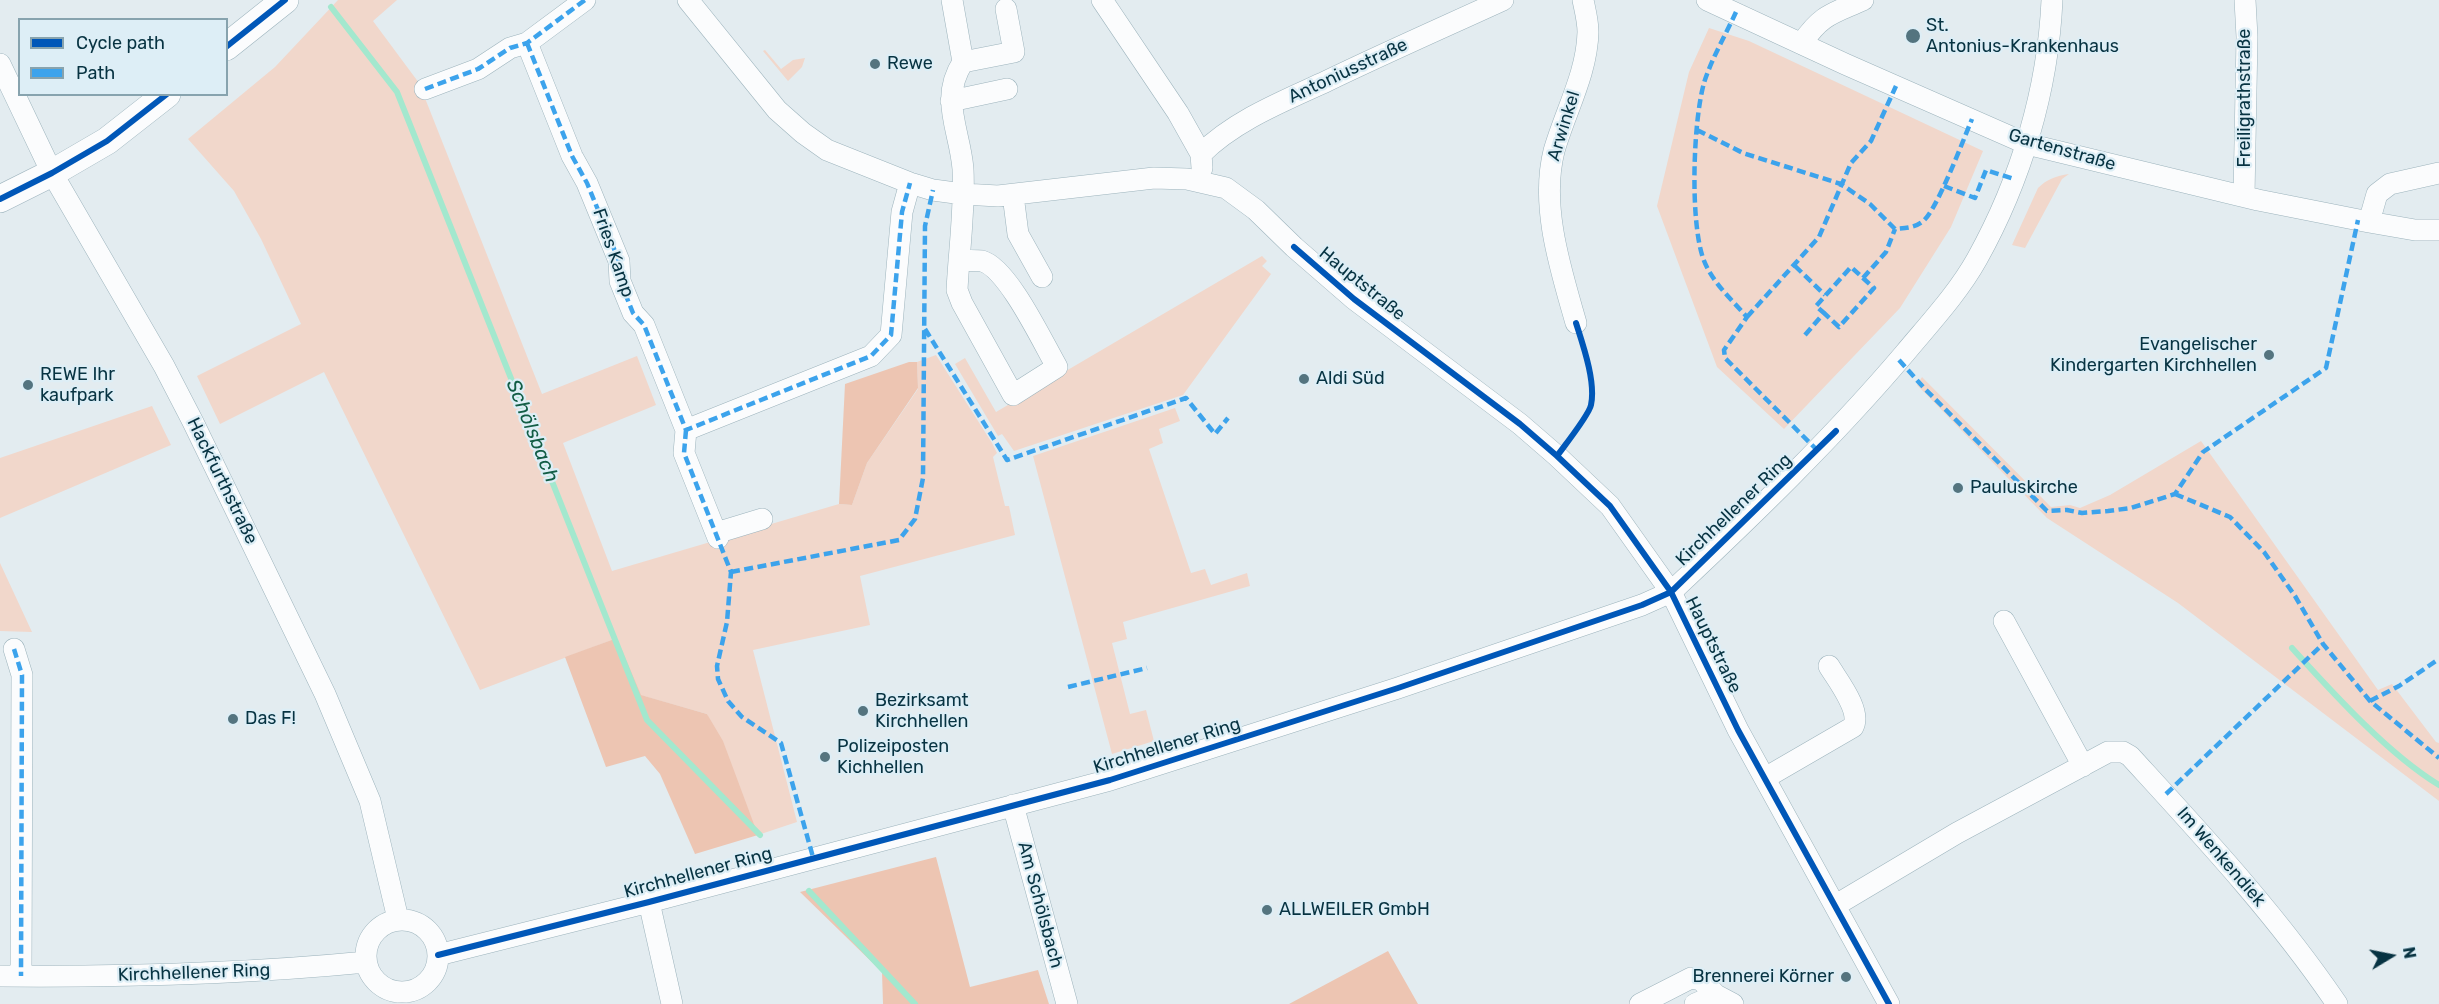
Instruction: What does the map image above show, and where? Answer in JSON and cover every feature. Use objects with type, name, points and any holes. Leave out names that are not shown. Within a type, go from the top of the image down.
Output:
[{"type":"main road","points":[[228,45],[285,0]]},
{"type":"main road","points":[[0,199],[52,173],[107,141],[164,96]]},
{"type":"street","points":[[425,89],[478,69],[510,48],[527,43],[585,0]]},
{"type":"street","name":"Hauptstraße","points":[[688,0],[777,110],[803,133],[827,150],[910,183],[933,190],[963,194],[1013,195],[1154,178],[1202,181],[1226,188],[1241,197],[1354,299],[1520,424],[1610,506],[1671,592],[1738,730],[1890,1004]]},
{"type":"street","points":[[952,0],[963,62],[954,76],[951,101],[963,169],[963,194],[958,260],[957,290],[1013,395],[1057,367],[1009,284],[998,270],[983,261],[958,260]]},
{"type":"street","points":[[1102,0],[1178,113],[1201,154],[1202,181]]},
{"type":"street","name":"Antoniusstraße","points":[[1201,154],[1219,136],[1236,126],[1311,88],[1503,0]]},
{"type":"street","name":"Arwinkel","points":[[1576,323],[1558,253],[1550,202],[1550,183],[1554,152],[1584,63],[1587,32],[1583,0]]},
{"type":"street","name":"Gartenstraße","points":[[1707,0],[1864,73],[2027,144],[2244,196],[2369,222],[2415,230],[2439,230]]},
{"type":"street","points":[[1802,43],[1816,23],[1863,0]]},
{"type":"street","name":"Kirchhellener Ring","points":[[438,955],[649,902],[1110,780],[1398,688],[1642,605],[1671,592],[1860,406],[1951,297],[1976,262],[2005,202],[2027,144],[2050,36],[2052,0]]},
{"type":"street","name":"Freiligrathstraße","points":[[2244,196],[2247,37],[2245,0]]},
{"type":"street","points":[[963,62],[1014,52],[1006,9]]},
{"type":"street","name":"Fries Kamp","points":[[527,43],[572,156],[587,183],[619,261],[620,281],[633,313],[644,325],[686,430],[684,453],[717,535],[762,519]]},
{"type":"street","name":"Hackfurthstraße","points":[[0,64],[52,173],[165,366],[272,581],[325,694],[370,801],[398,919]]},
{"type":"street","points":[[951,101],[1007,90]]},
{"type":"street","points":[[2369,222],[2377,194],[2390,184],[2439,173]]},
{"type":"street","points":[[686,430],[871,356],[887,340],[891,335],[895,306],[902,212],[910,183]]},
{"type":"street","points":[[1013,195],[1018,234],[1042,277]]},
{"type":"street","points":[[2004,621],[2083,766]]},
{"type":"street","name":"Kirchhellener Ring","points":[[14,649],[22,675],[10,976],[229,973],[366,962]]},
{"type":"street","points":[[1765,778],[1853,728],[1856,724],[1855,711],[1829,666]]},
{"type":"street","name":"Im Wenkendiek","points":[[1836,905],[1957,833],[2108,752],[2123,752],[2130,756],[2267,908],[2337,1004]]},
{"type":"street","name":"Am Schölsbach","points":[[1013,805],[1067,1004]]},
{"type":"street","points":[[649,902],[672,1004]]},
{"type":"street","points":[[398,919],[406,919],[425,927],[432,935],[438,955],[434,973],[410,998],[379,984],[366,962],[366,952],[372,934],[384,924],[398,919]]},
{"type":"street","points":[[1640,1004],[1691,978],[1701,980],[1725,999]]},
{"type":"street","points":[[1695,1004],[1725,999]]},
{"type":"shaded area","points":[[338,0],[397,0],[373,21],[419,83],[542,394],[637,356],[656,405],[563,443],[612,571],[839,504],[852,505],[867,463],[918,389],[917,362],[936,355],[992,443],[997,453],[993,457],[1005,506],[1009,506],[1015,535],[860,576],[870,625],[753,650],[797,822],[758,835],[707,714],[640,695],[617,638],[480,690],[324,372],[220,424],[197,376],[301,324],[261,239],[234,191],[188,139],[275,67]]},
{"type":"shaded area","points":[[1709,28],[1749,41],[1983,151],[1951,227],[1900,308],[1784,429],[1717,367],[1657,206],[1689,72]]},
{"type":"shaded area","points":[[765,50],[781,69],[793,60],[805,58],[802,67],[788,81],[763,51]]},
{"type":"shaded area","points":[[2069,174],[2062,179],[2025,248],[2012,245],[2038,188],[2052,178]]},
{"type":"shaded area","points":[[1262,256],[1267,261],[1262,266],[1271,274],[1183,395],[1014,451],[1002,434],[998,436],[955,364],[965,358],[996,412]]},
{"type":"shaded area","points":[[909,362],[917,362],[918,388],[867,463],[852,505],[839,504],[845,384]]},
{"type":"shaded area","points":[[1922,377],[2051,507],[2070,505],[2080,508],[2110,495],[2201,441],[2378,690],[2392,684],[2439,743],[2439,801],[2178,603],[2047,518],[1917,385]]},
{"type":"shaded area","points":[[152,406],[171,445],[0,518],[0,458]]},
{"type":"shaded area","points":[[1175,408],[1180,421],[1159,429],[1163,443],[1149,449],[1191,573],[1205,569],[1211,585],[1247,573],[1250,586],[1123,622],[1127,639],[1112,643],[1130,714],[1146,710],[1154,741],[1112,754],[1033,456]]},
{"type":"shaded area","points":[[0,563],[32,632],[0,631]]},
{"type":"shaded area","points":[[617,638],[641,695],[707,714],[723,741],[758,835],[695,854],[660,774],[645,756],[606,767],[565,657]]},
{"type":"shaded area","points":[[936,857],[970,987],[1038,970],[1049,1004],[883,1004],[882,972],[800,892]]},
{"type":"shaded area","points":[[1388,951],[1418,1004],[1289,1004]]},
{"type":"waterway","name":"Schölsbach","points":[[331,7],[397,92],[647,720],[760,835]]},
{"type":"waterway","points":[[2292,648],[2381,740],[2419,772],[2439,785]]},
{"type":"waterway","name":"Schölsbach","points":[[809,891],[915,1004]]},
{"type":"marked path","points":[[425,89],[478,69],[510,48],[527,43],[585,0]]},
{"type":"marked path","points":[[1736,12],[1711,65],[1700,100],[1694,171],[1699,241],[1703,258],[1711,274],[1747,317],[1724,350],[1725,358],[1817,450]]},
{"type":"marked path","points":[[527,43],[572,156],[587,183],[619,261],[620,281],[633,313],[644,325],[686,430],[871,356],[891,335],[902,212],[910,183]]},
{"type":"marked path","points":[[1747,317],[1819,237],[1851,163],[1871,141],[1896,86]]},
{"type":"marked path","points":[[1697,130],[1743,153],[1841,184],[1870,204],[1895,229],[1916,225],[1928,216],[1942,190],[1972,119]]},
{"type":"marked path","points":[[1944,186],[1975,198],[1986,170],[2014,179]]},
{"type":"marked path","points":[[731,572],[899,540],[915,519],[923,478],[925,226],[933,190]]},
{"type":"marked path","points":[[1899,360],[2047,511],[2067,510],[2082,513],[2131,508],[2175,494],[2203,452],[2326,368],[2358,220]]},
{"type":"marked path","points":[[1863,278],[1886,252],[1895,229]]},
{"type":"marked path","points":[[1795,266],[1825,295]]},
{"type":"marked path","points":[[1805,335],[1824,313],[1816,306],[1851,267],[1874,288],[1839,327],[1824,313]]},
{"type":"marked path","points":[[925,329],[1007,460],[1186,398],[1215,434],[1228,418]]},
{"type":"marked path","points":[[686,430],[684,453],[731,572],[727,622],[717,666],[718,679],[728,701],[742,717],[781,743],[813,857]]},
{"type":"marked path","points":[[2175,494],[2230,517],[2264,552],[2295,596],[2323,644],[2370,701],[2439,758]]},
{"type":"marked path","points":[[2166,794],[2323,644]]},
{"type":"marked path","points":[[14,649],[22,675],[21,976]]},
{"type":"marked path","points":[[2370,701],[2399,686],[2439,659]]},
{"type":"marked path","points":[[1068,687],[1147,668]]},
{"type":"cycle path","points":[[228,45],[285,0]]},
{"type":"cycle path","points":[[0,199],[52,173],[107,141],[164,96]]},
{"type":"cycle path","points":[[1294,247],[1354,299],[1520,424],[1610,506],[1671,592],[1738,730],[1889,1004]]},
{"type":"cycle path","points":[[1557,456],[1591,405],[1590,375],[1576,323]]},
{"type":"cycle path","points":[[438,955],[649,902],[1110,780],[1398,688],[1642,605],[1671,592],[1836,431]]},
{"type":"place","name":"St. Antonius-Krankenhaus","points":[[1913,36]]},
{"type":"place","name":"Rewe","points":[[875,64]]},
{"type":"place","name":"Evangelischer Kindergarten Kirchhellen","points":[[2269,355]]},
{"type":"place","name":"Aldi Süd","points":[[1304,379]]},
{"type":"place","name":"REWE Ihr kaufpark","points":[[28,385]]},
{"type":"place","name":"Pauluskirche","points":[[1958,488]]},
{"type":"place","name":"Bezirksamt Kirchhellen","points":[[863,711]]},
{"type":"place","name":"Das F!","points":[[233,719]]},
{"type":"place","name":"Polizeiposten Kichhellen","points":[[825,757]]},
{"type":"place","name":"ALLWEILER GmbH","points":[[1267,910]]},
{"type":"place","name":"Brennerei Körner","points":[[1846,977]]}]
